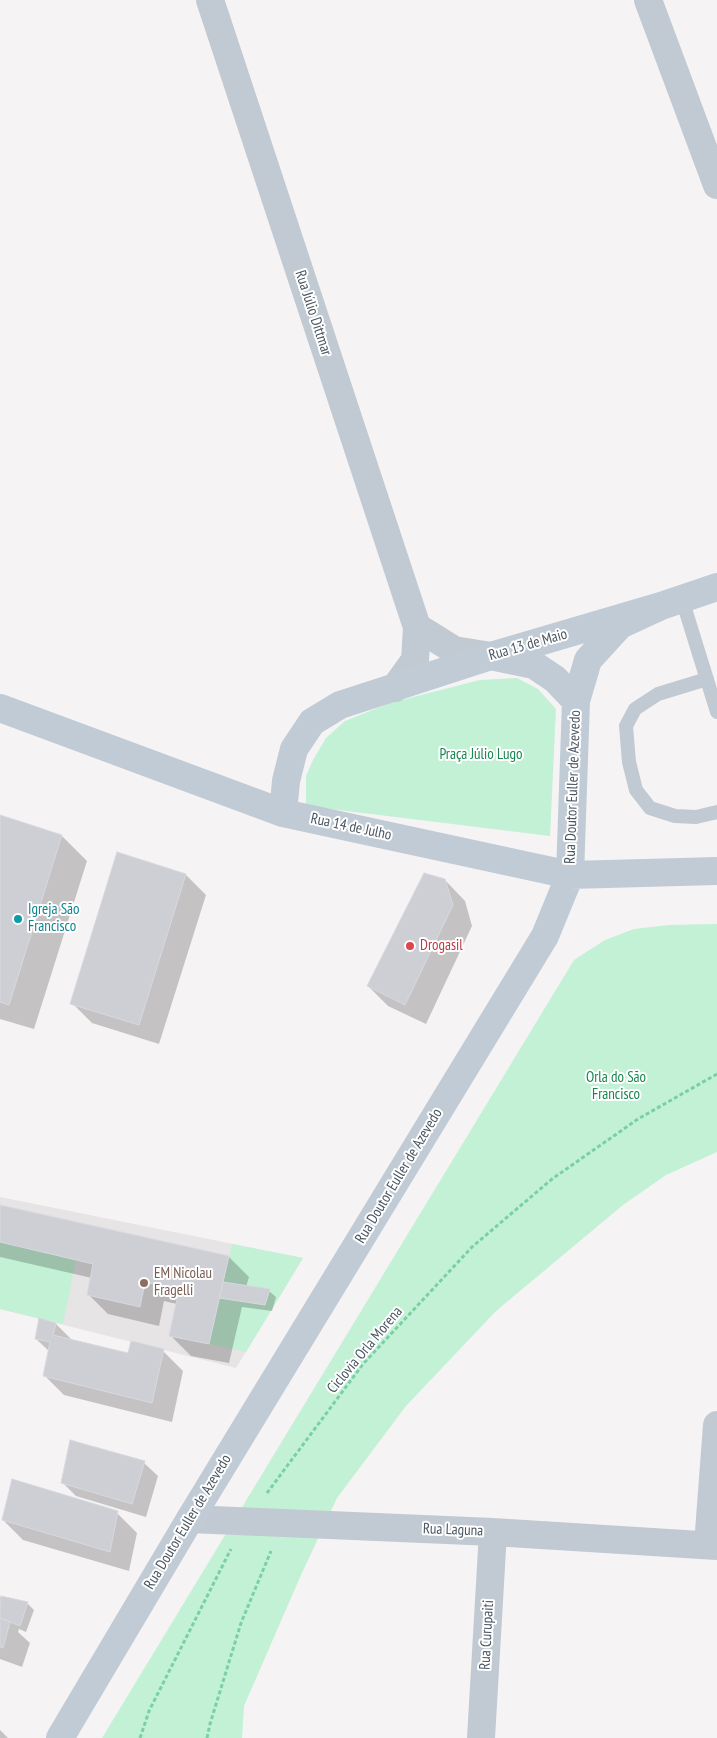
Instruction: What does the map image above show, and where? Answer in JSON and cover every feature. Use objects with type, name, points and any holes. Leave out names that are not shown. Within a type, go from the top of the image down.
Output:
[{"type":"street","name":"Rua Júlio Dittmar","points":[[210,0],[417,627],[415,660],[395,688]]},
{"type":"street","points":[[648,0],[717,185]]},
{"type":"street","name":"Rua 13 de Maio","points":[[283,812],[286,782],[294,749],[312,722],[340,705],[491,656],[671,603],[717,587]]},
{"type":"street","name":"Rua Doutor Euller de Azevedo","points":[[60,1738],[190,1519],[545,936],[570,875],[576,701],[588,660],[620,625],[671,603]]},
{"type":"street","points":[[417,627],[454,650],[534,665],[555,679],[576,701]]},
{"type":"street","name":"Rua 14 de Julho","points":[[0,708],[283,812],[570,875],[717,870]]},
{"type":"street","points":[[712,1546],[717,1425]]},
{"type":"street","name":"Rua Laguna","points":[[190,1519],[493,1532],[712,1546]]},
{"type":"street","name":"Rua Curupaiti","points":[[481,1738],[493,1532]]},
{"type":"lane","points":[[671,603],[707,679],[717,712]]},
{"type":"lane","points":[[707,679],[658,694],[636,709],[626,726],[629,762],[636,790],[650,808],[675,816],[696,817],[717,812]]},
{"type":"path","name":"Ciclovia Orla Morena","points":[[140,1738],[149,1712],[246,1521],[363,1364],[472,1247],[552,1179],[638,1119],[717,1074]]},
{"type":"path","points":[[207,1738],[241,1623],[283,1523]]},
{"type":"shaded area","name":"EM Nicolau Fragelli","points":[[0,1197],[303,1258],[236,1368],[0,1309]]},
{"type":"green space","name":"Praça Júlio Lugo","points":[[517,678],[538,689],[556,709],[550,836],[306,806],[306,776],[313,760],[326,738],[345,721],[390,703],[480,680]]},
{"type":"green space","name":"Orla do São Francisco","points":[[717,924],[717,1152],[666,1175],[623,1205],[496,1311],[406,1406],[337,1498],[244,1706],[242,1738],[102,1738],[574,960],[605,940],[634,929],[669,925]]},
{"type":"green space","points":[[0,1242],[76,1260],[63,1324],[0,1309]]},
{"type":"green space","points":[[232,1244],[303,1258],[246,1352],[209,1344]]},
{"type":"building","name":"Igreja São Francisco","points":[[0,815],[62,835],[9,1005],[0,1002]]},
{"type":"building","points":[[117,852],[186,874],[139,1025],[70,1004]]},
{"type":"building","name":"Drogasil","points":[[424,873],[445,879],[453,905],[405,1005],[367,986]]},
{"type":"building","points":[[0,1205],[229,1256],[209,1344],[169,1336],[179,1290],[145,1282],[140,1307],[87,1295],[93,1264],[0,1242]]},
{"type":"building","points":[[223,1282],[270,1289],[265,1305],[219,1298]]},
{"type":"building","points":[[39,1318],[56,1323],[53,1335],[128,1353],[131,1341],[164,1349],[152,1403],[43,1376],[50,1342],[35,1339]]},
{"type":"building","points":[[70,1440],[145,1461],[132,1504],[61,1483]]},
{"type":"building","points":[[12,1479],[118,1511],[110,1552],[2,1520]]},
{"type":"building","points":[[1,1596],[28,1602],[20,1626],[0,1618]]},
{"type":"building","points":[[0,1618],[10,1622],[3,1648],[0,1647]]},
{"type":"place","name":"Igreja São Francisco","points":[[18,919]]},
{"type":"place","name":"Drogasil","points":[[410,946]]},
{"type":"place","name":"EM Nicolau Fragelli","points":[[144,1283]]}]
